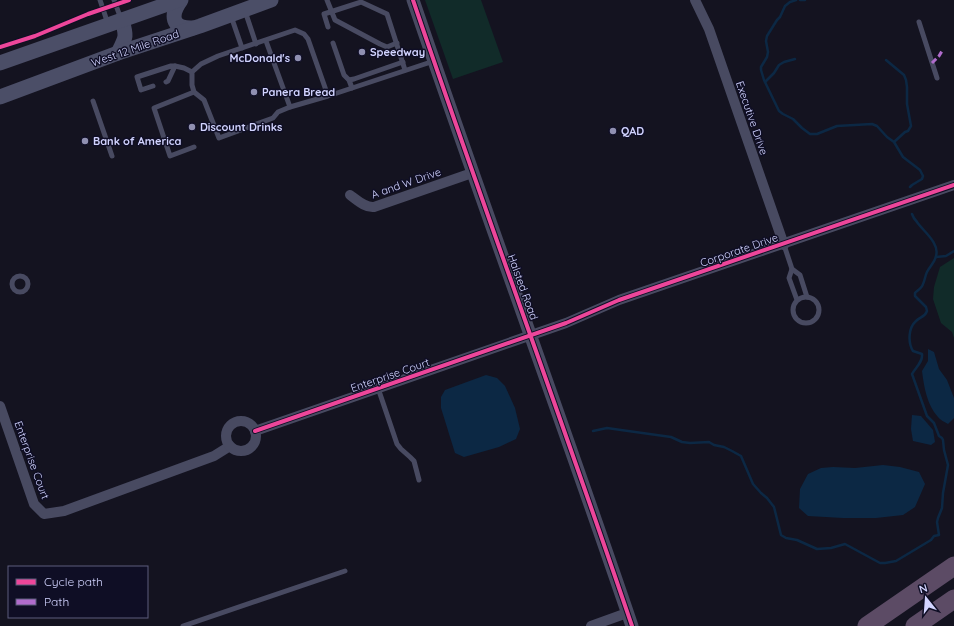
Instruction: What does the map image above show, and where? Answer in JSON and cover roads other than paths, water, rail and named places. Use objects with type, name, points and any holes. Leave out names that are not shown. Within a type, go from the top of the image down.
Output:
[{"type":"highway","points":[[867,626],[954,566]]},
{"type":"highway","points":[[915,626],[954,599]]},
{"type":"main road","points":[[0,64],[180,0]]},
{"type":"main road","points":[[180,0],[174,15],[176,23],[180,27],[193,28]]},
{"type":"main road","name":"West 12 Mile Road","points":[[0,97],[118,53],[271,0]]},
{"type":"main road","points":[[115,23],[125,33],[125,41],[118,53]]},
{"type":"street","name":"Halsted Road","points":[[413,0],[472,173],[632,626]]},
{"type":"street","name":"Executive Drive","points":[[695,0],[709,29],[784,245]]},
{"type":"street","name":"A and W Drive","points":[[350,195],[366,206],[374,207],[472,173]]},
{"type":"street","name":"Corporate Drive","points":[[530,335],[566,323],[619,300],[784,245],[954,185]]},
{"type":"street","name":"Enterprise Court","points":[[255,431],[530,335]]},
{"type":"street","name":"Enterprise Court","points":[[0,406],[34,504],[44,514],[72,509],[214,456],[230,446]]},
{"type":"street","points":[[241,421],[247,422],[252,426],[256,436],[251,447],[240,451],[235,450],[230,446],[226,436],[230,425],[241,421]]},
{"type":"street","points":[[591,626],[627,613]]},
{"type":"lane","points":[[100,0],[115,23]]},
{"type":"lane","points":[[114,0],[115,23]]},
{"type":"lane","points":[[327,0],[335,20],[387,47],[396,43]]},
{"type":"lane","points":[[328,27],[324,14],[361,2],[387,14],[405,70]]},
{"type":"lane","points":[[238,12],[256,44]]},
{"type":"lane","points":[[238,12],[242,48]]},
{"type":"lane","points":[[919,22],[937,78]]},
{"type":"lane","points":[[328,96],[308,39],[304,34],[295,30],[218,56],[201,64],[192,72],[192,85],[194,92],[204,100],[219,138],[273,118],[278,112],[290,107],[328,96],[434,61]]},
{"type":"lane","points":[[266,41],[290,107]]},
{"type":"lane","points":[[333,44],[344,75],[349,80],[352,88]]},
{"type":"lane","points":[[349,80],[403,62]]},
{"type":"lane","points":[[153,86],[141,90],[136,77],[171,66],[184,68],[192,72]]},
{"type":"lane","points":[[166,82],[168,81],[175,66]]},
{"type":"lane","points":[[194,92],[154,108],[170,156],[194,147]]},
{"type":"lane","points":[[93,101],[112,156]]},
{"type":"lane","points":[[784,245],[792,269],[800,275],[807,297]]},
{"type":"lane","points":[[792,269],[789,278],[797,300]]},
{"type":"lane","points":[[802,297],[807,297],[812,298],[816,302],[819,306],[820,312],[815,321],[805,324],[796,319],[792,309],[797,300],[802,297]]},
{"type":"lane","points":[[378,388],[397,444],[414,461],[419,480]]},
{"type":"lane","points":[[183,626],[345,571]]},
{"type":"water","points":[[928,349],[934,352],[939,369],[947,380],[954,398],[954,418],[948,424],[940,419],[934,412],[927,396],[922,371],[928,361]]},
{"type":"water","points":[[486,375],[497,378],[505,386],[515,408],[520,429],[516,439],[499,447],[464,457],[455,453],[441,408],[441,397],[445,390]]},
{"type":"water","points":[[912,415],[921,416],[933,430],[935,442],[931,445],[913,441],[911,429]]},
{"type":"water","points":[[883,465],[900,467],[919,472],[925,484],[915,507],[903,515],[876,518],[808,516],[799,508],[800,489],[808,474],[821,468],[855,468]]},
{"type":"waterway","points":[[796,0],[785,6],[780,17],[767,36],[766,41],[768,52],[767,57],[761,67],[764,80],[779,111],[793,119],[810,134],[817,134],[837,126],[872,124],[877,126],[894,142],[903,157],[920,170],[923,176],[922,179],[910,187]]},
{"type":"waterway","points":[[800,0],[805,0]]},
{"type":"waterway","points":[[765,82],[774,73],[779,65],[795,59]]},
{"type":"waterway","points":[[886,60],[904,75],[906,80],[907,104],[911,126],[908,131],[894,142]]},
{"type":"waterway","points":[[593,431],[607,428],[671,437],[682,442],[709,442],[732,451],[741,456],[753,484],[774,507],[781,535],[817,549],[831,548],[845,544],[880,563],[885,563],[896,561],[931,540],[934,536],[939,535],[937,522],[942,508],[948,465],[943,440],[939,436],[934,423],[927,416],[912,374],[920,362],[922,354],[913,351],[910,340],[910,331],[913,324],[925,315],[927,311],[926,307],[915,296],[915,293],[921,288],[927,272],[934,262],[937,251],[936,246],[912,214]]},
{"type":"waterway","points":[[936,257],[946,256],[954,251]]},
{"type":"place","name":"Speedway","points":[[362,52]]},
{"type":"place","name":"McDonald's","points":[[298,58]]},
{"type":"place","name":"Panera Bread","points":[[254,92]]},
{"type":"place","name":"Discount Drinks","points":[[192,127]]},
{"type":"place","name":"QAD","points":[[613,131]]},
{"type":"place","name":"Bank of America","points":[[85,141]]}]
